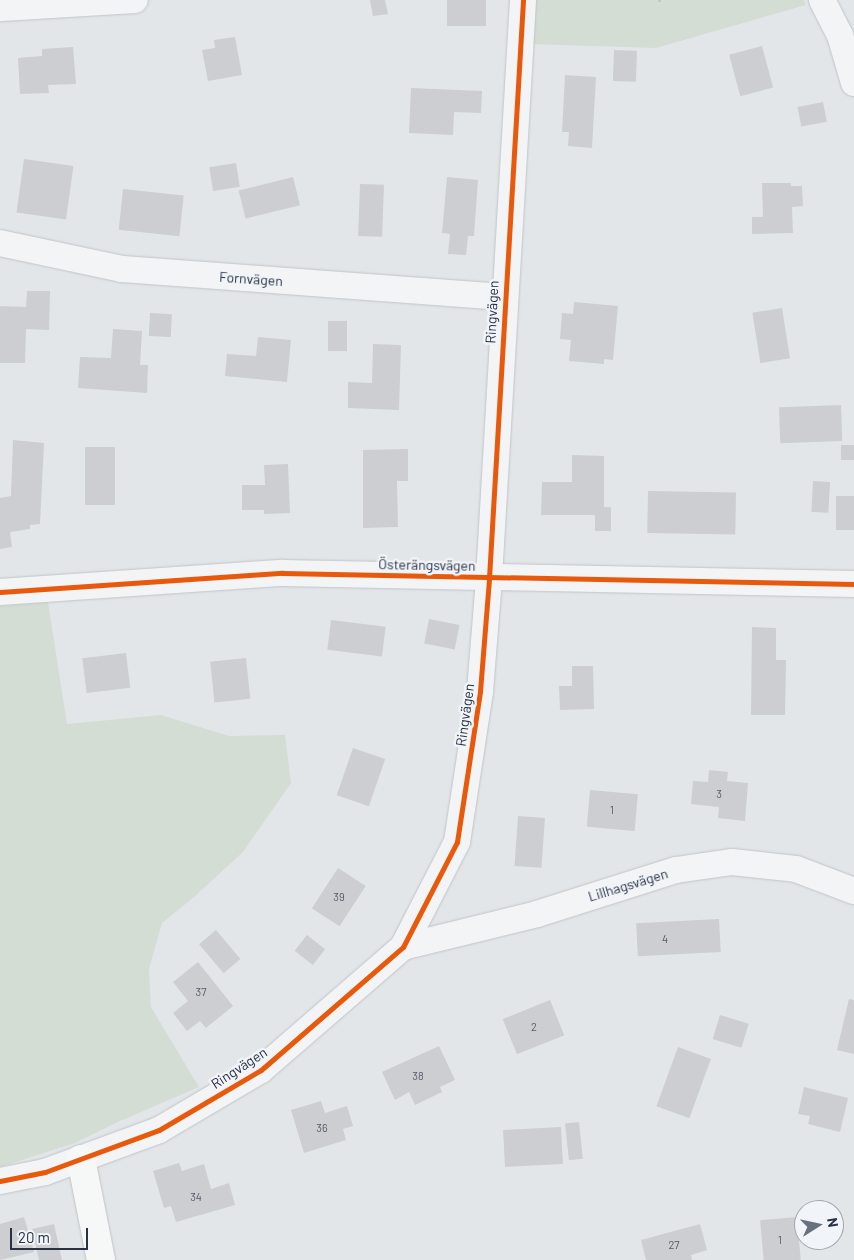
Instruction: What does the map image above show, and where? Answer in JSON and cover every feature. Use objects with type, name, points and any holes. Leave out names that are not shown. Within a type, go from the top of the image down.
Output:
[{"type":"main road","points":[[81,1159],[101,1260]]},
{"type":"street","points":[[0,8],[135,0]]},
{"type":"street","name":"Ringvägen","points":[[0,1181],[45,1172],[159,1130],[261,1070],[403,946],[457,842],[480,691],[489,578],[504,297],[523,0]]},
{"type":"street","points":[[822,0],[847,34],[854,83]]},
{"type":"street","name":"Fornvägen","points":[[0,243],[122,269],[504,297]]},
{"type":"street","name":"Österängsvägen","points":[[0,592],[282,573],[854,584]]},
{"type":"street","name":"Lillhagsvägen","points":[[403,946],[537,914],[676,870],[732,862],[796,869],[854,891]]},
{"type":"shaded area","points":[[533,0],[804,0],[806,5],[656,48],[530,44]]},
{"type":"shaded area","points":[[48,602],[67,724],[161,715],[229,736],[285,735],[291,783],[243,852],[193,898],[162,923],[149,969],[151,1007],[199,1087],[120,1121],[75,1143],[0,1167],[0,606]]},
{"type":"building","points":[[370,0],[385,0],[388,14],[373,16]]},
{"type":"building","points":[[447,0],[486,0],[486,26],[447,26]]},
{"type":"building","points":[[235,37],[242,75],[208,81],[202,50],[215,48],[214,40]]},
{"type":"building","points":[[762,46],[773,88],[740,96],[729,55]]},
{"type":"building","points":[[73,47],[76,84],[48,85],[49,93],[20,94],[18,58],[42,56],[42,49]]},
{"type":"building","points":[[614,50],[637,51],[636,82],[613,81]]},
{"type":"building","points":[[565,75],[596,77],[592,148],[568,146],[569,132],[562,132]]},
{"type":"building","points":[[411,88],[482,91],[481,113],[454,112],[453,135],[409,133]]},
{"type":"building","points":[[823,102],[827,122],[801,127],[797,107]]},
{"type":"building","points":[[24,159],[74,166],[66,219],[16,212]]},
{"type":"building","points":[[236,163],[240,187],[213,191],[209,167]]},
{"type":"building","points":[[293,177],[300,205],[246,219],[239,191]]},
{"type":"building","points":[[447,177],[478,180],[474,236],[468,236],[466,255],[448,254],[450,234],[442,233]]},
{"type":"building","points":[[762,183],[791,183],[791,186],[802,186],[803,206],[792,207],[793,233],[752,234],[752,217],[763,217]]},
{"type":"building","points":[[360,184],[384,185],[382,237],[358,236]]},
{"type":"building","points":[[123,189],[184,195],[179,236],[119,230]]},
{"type":"building","points":[[27,291],[50,291],[49,330],[26,329],[25,363],[0,363],[0,306],[26,307]]},
{"type":"building","points":[[574,302],[618,306],[613,360],[604,359],[604,364],[569,361],[571,340],[560,339],[562,313],[573,314]]},
{"type":"building","points":[[782,308],[790,358],[760,363],[752,313]]},
{"type":"building","points":[[150,313],[172,314],[171,337],[149,336]]},
{"type":"building","points":[[328,321],[347,321],[347,351],[328,351]]},
{"type":"building","points":[[113,329],[142,331],[140,365],[148,365],[147,393],[78,388],[80,357],[111,358]]},
{"type":"building","points":[[258,337],[291,340],[287,382],[225,376],[227,354],[256,356]]},
{"type":"building","points":[[373,344],[401,345],[399,410],[348,408],[348,382],[372,383]]},
{"type":"building","points":[[841,405],[842,441],[780,443],[779,407]]},
{"type":"building","points":[[13,440],[44,443],[40,524],[30,525],[30,529],[10,532],[12,547],[0,549],[0,498],[11,496]]},
{"type":"building","points":[[841,445],[854,445],[854,460],[841,460]]},
{"type":"building","points":[[85,447],[115,447],[115,505],[85,505]]},
{"type":"building","points":[[408,449],[408,481],[397,481],[398,527],[363,528],[363,450]]},
{"type":"building","points":[[572,455],[604,456],[604,507],[611,507],[611,531],[595,531],[595,515],[541,515],[542,482],[572,482]]},
{"type":"building","points":[[288,464],[290,513],[264,514],[264,510],[242,510],[242,485],[265,485],[264,465]]},
{"type":"building","points":[[813,481],[830,482],[828,513],[811,512]]},
{"type":"building","points":[[648,491],[736,493],[735,535],[647,533]]},
{"type":"building","points":[[836,496],[854,496],[854,530],[836,530]]},
{"type":"building","points":[[429,619],[459,625],[455,649],[424,644]]},
{"type":"building","points":[[331,620],[386,627],[382,656],[327,650]]},
{"type":"building","points":[[752,627],[776,628],[776,660],[786,660],[785,715],[751,715]]},
{"type":"building","points":[[126,653],[130,688],[87,693],[82,658]]},
{"type":"building","points":[[246,658],[250,699],[214,703],[210,662]]},
{"type":"building","points":[[572,666],[593,666],[594,709],[560,710],[559,686],[572,686]]},
{"type":"building","points":[[353,748],[385,759],[369,806],[337,795]]},
{"type":"building","points":[[709,770],[728,772],[727,781],[748,783],[745,821],[718,818],[719,807],[691,804],[693,781],[708,782]]},
{"type":"building","points":[[590,790],[638,794],[635,831],[587,827]]},
{"type":"building","points":[[518,816],[545,818],[541,868],[515,866]]},
{"type":"building","points":[[338,868],[366,886],[340,926],[312,908]]},
{"type":"building","points":[[719,919],[721,952],[638,956],[636,923]]},
{"type":"building","points":[[216,930],[240,959],[224,973],[199,944]]},
{"type":"building","points":[[307,935],[325,949],[313,965],[295,951]]},
{"type":"building","points":[[198,962],[233,1006],[206,1028],[200,1021],[187,1031],[173,1013],[188,1001],[173,982]]},
{"type":"building","points":[[849,999],[854,1000],[854,1054],[837,1050]]},
{"type":"building","points":[[550,1000],[564,1035],[517,1054],[503,1019]]},
{"type":"building","points":[[720,1015],[749,1024],[741,1048],[713,1039]]},
{"type":"building","points":[[439,1046],[455,1080],[440,1087],[442,1092],[415,1105],[409,1092],[395,1100],[382,1072]]},
{"type":"building","points":[[678,1047],[711,1059],[689,1118],[656,1106]]},
{"type":"building","points":[[804,1087],[848,1098],[840,1132],[808,1124],[810,1116],[798,1114]]},
{"type":"building","points":[[321,1101],[325,1113],[347,1106],[353,1126],[343,1129],[346,1140],[304,1153],[291,1110]]},
{"type":"building","points":[[579,1122],[583,1159],[569,1160],[565,1123]]},
{"type":"building","points":[[561,1127],[563,1164],[505,1167],[503,1130]]},
{"type":"building","points":[[179,1163],[182,1171],[204,1164],[211,1189],[229,1183],[235,1205],[176,1222],[171,1206],[164,1208],[153,1171]]},
{"type":"building","points":[[24,1217],[34,1252],[0,1260],[0,1224]]},
{"type":"building","points":[[794,1217],[794,1250],[800,1250],[801,1260],[764,1260],[760,1220]]},
{"type":"building","points":[[54,1224],[62,1260],[39,1260],[32,1229]]},
{"type":"building","points":[[700,1224],[707,1250],[691,1255],[692,1260],[646,1260],[641,1240]]},
{"type":"cycle path","points":[[0,1181],[45,1172],[159,1130],[261,1070],[403,947],[457,842],[480,691],[489,578],[523,0]]},
{"type":"cycle path","points":[[0,592],[282,573],[854,584]]}]
